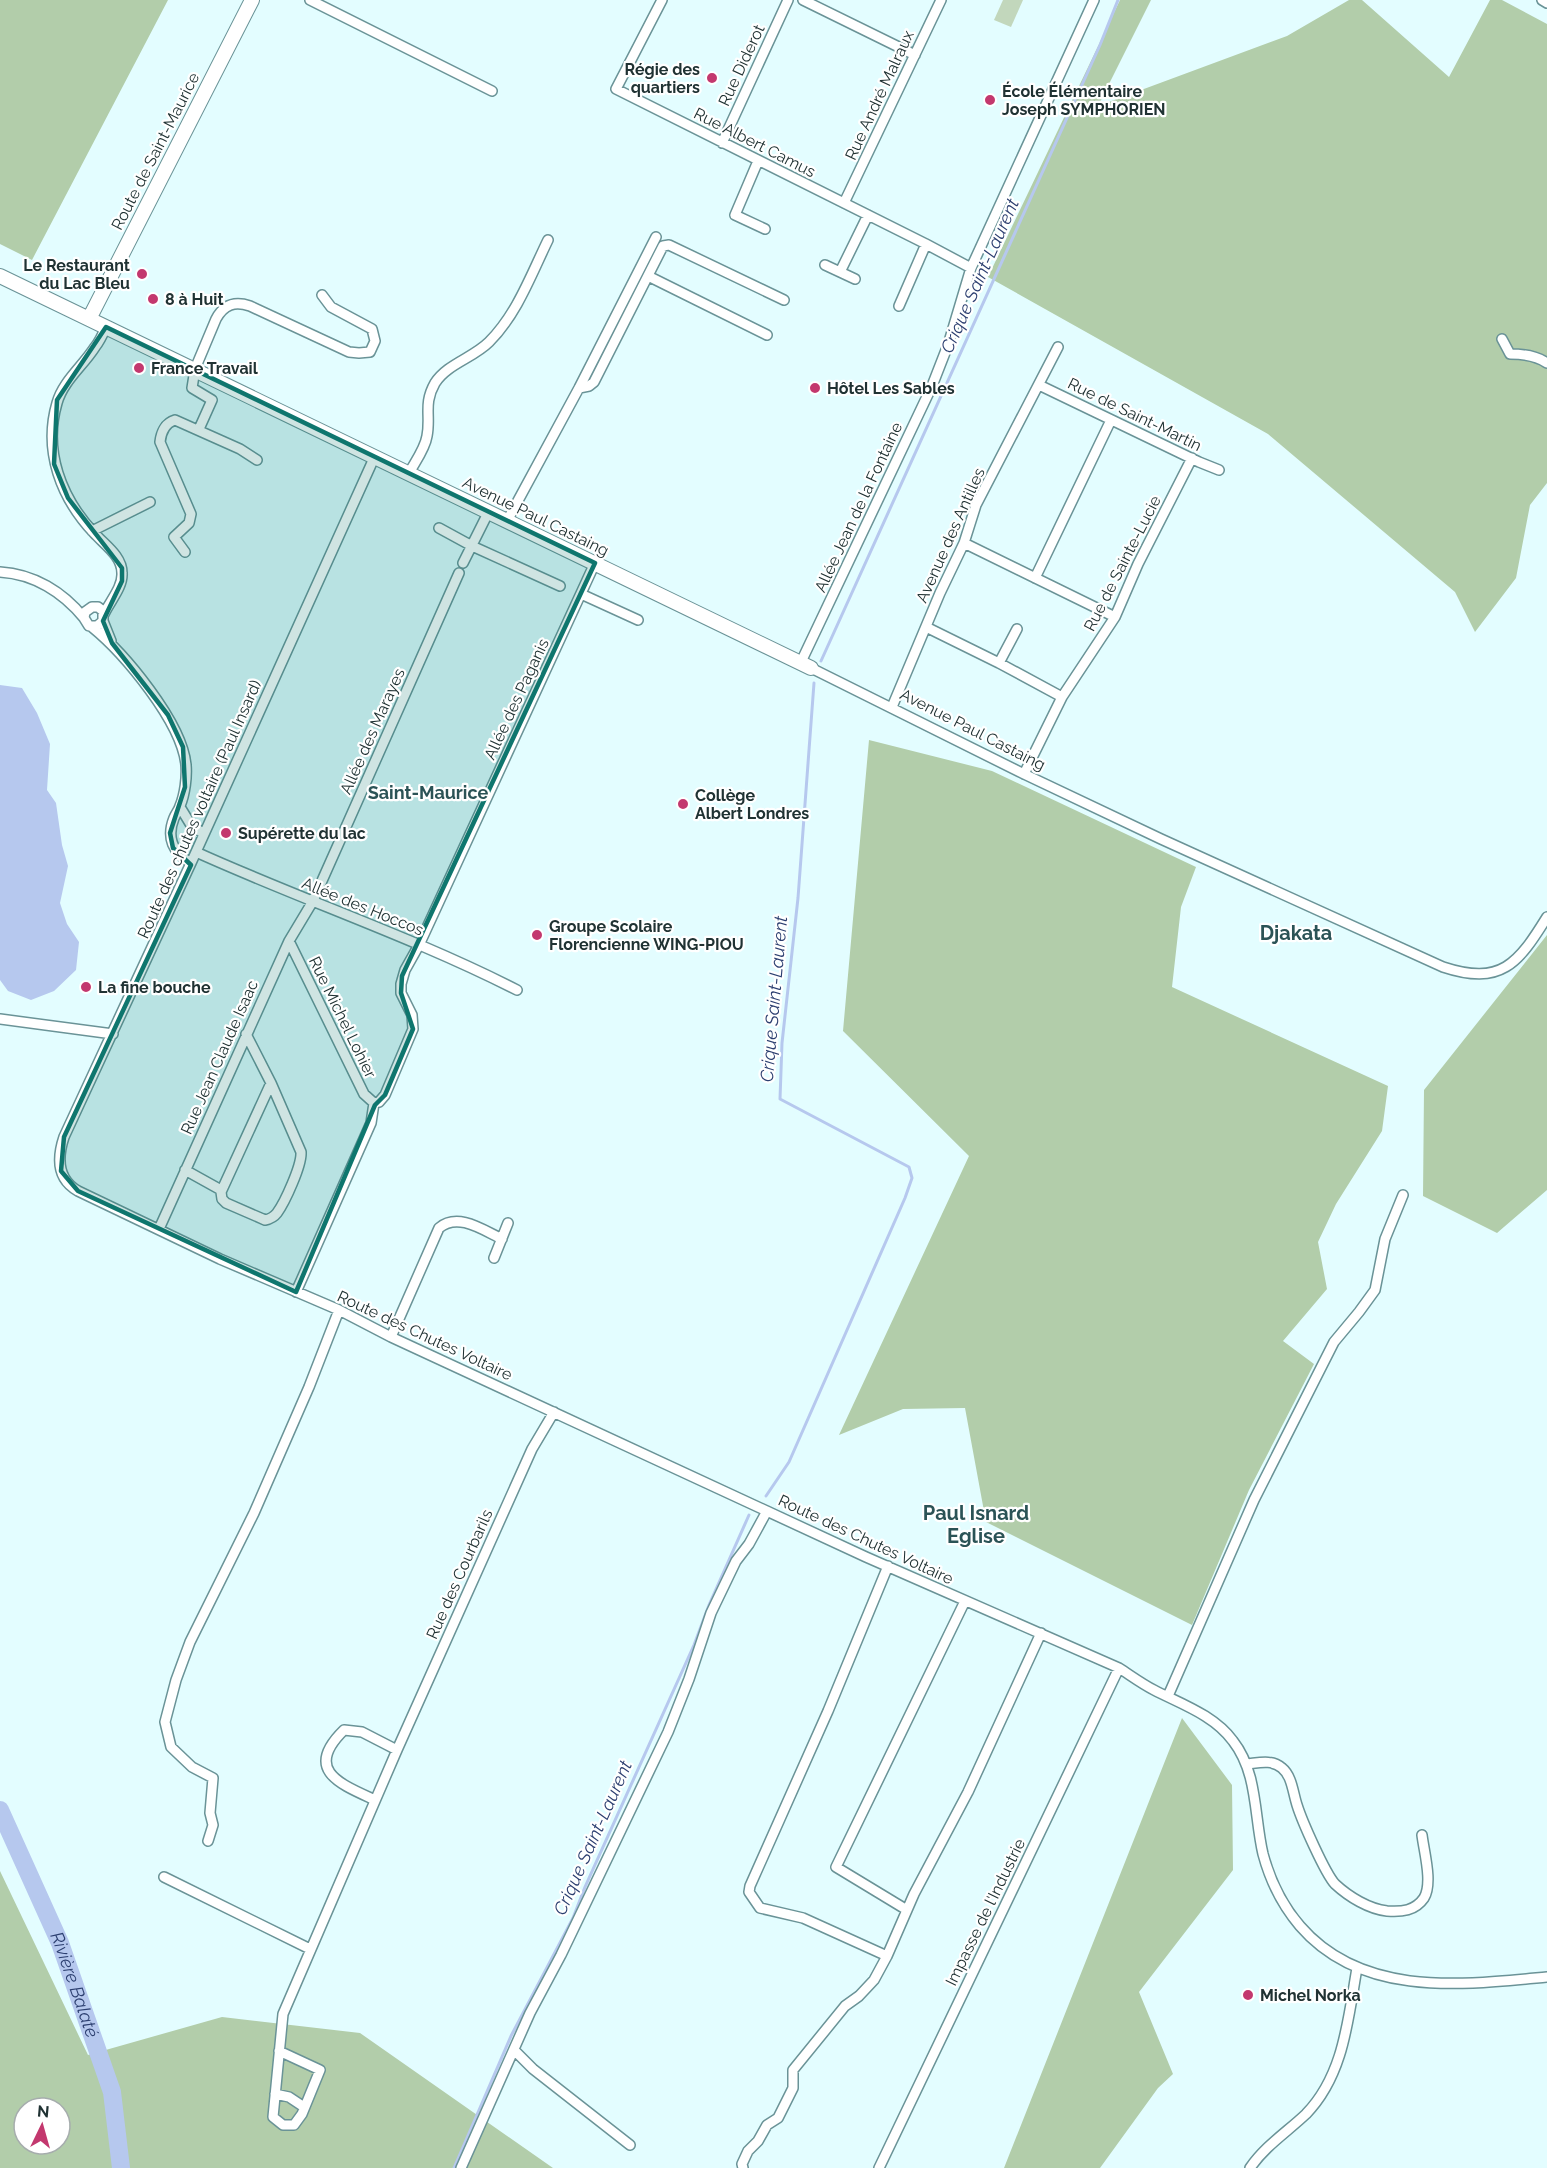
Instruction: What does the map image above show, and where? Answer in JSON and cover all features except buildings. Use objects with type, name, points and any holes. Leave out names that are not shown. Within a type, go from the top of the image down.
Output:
[{"type":"street","name":"Route de Saint-Maurice","points":[[89,319],[252,0]]},
{"type":"street","points":[[310,0],[492,91]]},
{"type":"street","name":"Rue Albert Camus","points":[[662,0],[616,89],[970,268]]},
{"type":"street","name":"Rue Diderot","points":[[722,142],[788,0]]},
{"type":"street","points":[[803,0],[915,55]]},
{"type":"street","name":"Rue André Malraux","points":[[844,203],[941,0]]},
{"type":"street","name":"Allée Jean de la Fontaine","points":[[806,665],[932,386],[948,345],[970,268],[1094,0]]},
{"type":"street","points":[[1542,0],[1547,3]]},
{"type":"street","points":[[758,161],[735,215],[765,229]]},
{"type":"street","points":[[840,272],[868,215]]},
{"type":"street","points":[[507,521],[579,388],[656,237]]},
{"type":"street","points":[[409,473],[427,440],[427,401],[434,384],[444,372],[483,348],[498,332],[512,313],[548,240]]},
{"type":"street","points":[[899,306],[926,244]]},
{"type":"street","points":[[579,388],[589,386],[594,382],[663,246],[669,245],[784,300]]},
{"type":"street","points":[[825,265],[855,279]]},
{"type":"street","name":"Avenue Paul Castaing","points":[[0,276],[806,665],[1024,774],[1424,959],[1459,972],[1486,974],[1508,966],[1519,957],[1547,918]]},
{"type":"street","points":[[648,276],[767,335]]},
{"type":"street","points":[[199,429],[212,400],[192,388],[195,369],[220,312],[229,305],[234,303],[250,306],[348,352],[370,352],[375,340],[372,329],[331,307],[322,295]]},
{"type":"street","points":[[92,627],[97,626],[104,618],[111,598],[122,581],[122,568],[116,556],[92,531],[68,498],[54,464],[52,425],[60,394],[96,347],[106,327]]},
{"type":"street","points":[[1502,339],[1510,354],[1520,354],[1547,363]]},
{"type":"street","name":"Avenue des Antilles","points":[[892,707],[964,543],[976,505],[1058,347]]},
{"type":"street","name":"Rue de Saint-Martin","points":[[1038,385],[1219,470]]},
{"type":"street","points":[[185,552],[174,537],[189,523],[190,514],[160,442],[161,433],[171,421],[175,420],[240,449],[256,460]]},
{"type":"street","points":[[1035,578],[1111,420]]},
{"type":"street","name":"Route des chutes voltaire (Paul Insard)","points":[[62,1175],[60,1161],[64,1137],[375,456]]},
{"type":"street","name":"Rue de Sainte-Lucie","points":[[1024,774],[1062,697],[1115,617],[1138,564],[1192,458]]},
{"type":"street","points":[[92,531],[150,502]]},
{"type":"street","points":[[464,563],[489,511]]},
{"type":"street","points":[[439,528],[472,546],[560,586]]},
{"type":"street","points":[[964,543],[1115,617]]},
{"type":"street","name":"Allée des Paganis","points":[[374,1103],[380,1102],[385,1095],[413,1029],[412,1015],[401,993],[400,984],[405,970],[419,945],[595,563]]},
{"type":"street","points":[[0,572],[31,577],[72,603],[87,624],[112,643],[168,715],[183,747],[186,766],[184,787],[180,807],[173,820],[171,841],[177,854],[191,863]]},
{"type":"street","name":"Allée des Marayes","points":[[313,901],[459,573]]},
{"type":"street","points":[[581,594],[638,620]]},
{"type":"street","points":[[84,618],[87,610],[111,598]]},
{"type":"street","points":[[72,603],[100,609],[112,643]]},
{"type":"street","points":[[926,627],[1062,697]]},
{"type":"street","points":[[999,663],[1017,629]]},
{"type":"street","points":[[180,807],[191,825],[204,834]]},
{"type":"street","name":"Allée des Hoccos","points":[[196,852],[419,945],[517,990]]},
{"type":"street","name":"Rue Jean Claude Isaac","points":[[159,1229],[290,940],[313,901]]},
{"type":"street","name":"Rue Michel Lohier","points":[[290,940],[364,1094],[374,1103]]},
{"type":"street","points":[[0,1019],[113,1034]]},
{"type":"street","points":[[246,1034],[272,1083],[301,1152],[300,1163],[276,1214],[265,1220],[225,1203],[221,1190],[272,1083]]},
{"type":"street","points":[[296,1292],[371,1123],[374,1103]]},
{"type":"street","points":[[185,1170],[221,1190]]},
{"type":"street","name":"Route des Chutes Voltaire","points":[[62,1175],[70,1186],[78,1191],[220,1259],[339,1310],[391,1337],[767,1511],[1119,1668],[1153,1690],[1190,1707],[1218,1726],[1232,1739],[1247,1764],[1263,1854],[1271,1879],[1283,1904],[1311,1939],[1331,1955],[1357,1968],[1405,1980],[1478,1983],[1547,1977]]},
{"type":"street","points":[[1168,1696],[1254,1500],[1334,1342],[1375,1290],[1385,1239],[1403,1195]]},
{"type":"street","points":[[391,1337],[439,1228],[449,1222],[462,1222],[502,1239]]},
{"type":"street","points":[[494,1258],[508,1223]]},
{"type":"street","points":[[208,1840],[213,1825],[210,1813],[213,1778],[177,1754],[169,1742],[165,1722],[176,1680],[190,1642],[254,1513],[309,1387],[339,1310]]},
{"type":"street","name":"Rue des Courbarils","points":[[279,2051],[320,2070],[294,2125],[283,2125],[273,2117],[279,2051],[283,2014],[397,1750],[532,1449],[554,1412]]},
{"type":"street","points":[[461,2168],[542,1988],[561,1954],[668,1732],[715,1604],[735,1561],[749,1544],[767,1511]]},
{"type":"street","points":[[887,1956],[803,1918],[760,1908],[749,1892],[828,1712],[888,1566]]},
{"type":"street","points":[[907,1910],[836,1867],[965,1601]]},
{"type":"street","points":[[743,2168],[742,2164],[748,2151],[758,2141],[767,2125],[778,2118],[793,2088],[793,2070],[845,2006],[859,1996],[874,1980],[968,1792],[1041,1633]]},
{"type":"street","name":"Impasse de l'Industrie","points":[[879,2168],[1119,1668]]},
{"type":"street","points":[[375,1800],[344,1786],[332,1777],[326,1760],[332,1742],[344,1730],[362,1732],[397,1750]]},
{"type":"street","points":[[1247,1764],[1267,1762],[1281,1766],[1288,1775],[1302,1817],[1334,1883],[1365,1905],[1384,1910],[1405,1911],[1423,1899],[1429,1888],[1422,1835]]},
{"type":"street","points":[[164,1877],[310,1949]]},
{"type":"street","points":[[1250,2168],[1262,2151],[1305,2114],[1329,2083],[1338,2064],[1357,1968]]},
{"type":"street","points":[[515,2051],[533,2069],[630,2145]]},
{"type":"street","points":[[275,2094],[289,2097],[304,2107]]},
{"type":"highlighted area","points":[[106,327],[595,563],[402,976],[401,993],[413,1029],[385,1095],[375,1105],[296,1292],[78,1191],[61,1171],[64,1137],[191,865],[173,848],[170,833],[185,787],[183,747],[168,715],[112,643],[103,621],[122,581],[122,568],[68,498],[54,464],[57,400]]},
{"type":"green space","points":[[0,0],[168,0],[32,260],[0,244]]},
{"type":"green space","points":[[1003,0],[1023,0],[1011,27],[994,20]]},
{"type":"green space","points":[[1120,0],[1151,0],[1098,106],[1287,36],[1349,0],[1362,0],[1449,77],[1490,0],[1502,0],[1547,24],[1547,483],[1530,505],[1516,578],[1475,632],[1455,592],[1268,434],[988,277]]},
{"type":"green space","points":[[869,740],[992,771],[1196,867],[1181,907],[1172,987],[1388,1086],[1382,1131],[1336,1204],[1318,1242],[1327,1289],[1283,1341],[1314,1364],[1249,1490],[1192,1625],[986,1522],[965,1408],[903,1409],[839,1435],[969,1156],[843,1031]]},
{"type":"green space","points":[[1547,935],[1547,1190],[1497,1233],[1423,1196],[1424,1090]]},
{"type":"green space","points":[[1182,1718],[1232,1785],[1233,1870],[1139,1992],[1173,2074],[1158,2088],[1100,2168],[1004,2168]]},
{"type":"green space","points":[[0,1871],[88,2055],[222,2017],[360,2033],[553,2168],[0,2168]]},
{"type":"water","points":[[0,685],[22,688],[37,713],[50,744],[47,790],[56,803],[62,845],[68,866],[60,903],[67,924],[79,942],[76,970],[54,991],[31,1000],[8,991],[0,980]]},
{"type":"waterway","name":"Crique Saint-Laurent","points":[[821,661],[1100,45],[1118,0]]},
{"type":"waterway","name":"Crique Saint-Laurent","points":[[766,1496],[789,1462],[912,1178],[909,1167],[780,1099],[782,1043],[798,898],[814,683]]},
{"type":"waterway","name":"Crique Saint-Laurent","points":[[454,2168],[511,2036],[573,1918],[749,1515]]},
{"type":"waterway","name":"Rivière Balaté","points":[[0,1810],[60,1943],[112,2092],[121,2168]]},
{"type":"place","name":"Régie des quartiers","points":[[712,78]]},
{"type":"place","name":"École Élémentaire Joseph SYMPHORIEN","points":[[990,100]]},
{"type":"place","name":"Le Restaurant du Lac Bleu","points":[[142,274]]},
{"type":"place","name":"8 à Huit","points":[[153,299]]},
{"type":"place","name":"France Travail","points":[[139,368]]},
{"type":"place","name":"Hôtel Les Sables","points":[[815,388]]},
{"type":"place","name":"Collège Albert Londres","points":[[683,804]]},
{"type":"place","name":"Supérette du lac","points":[[226,833]]},
{"type":"place","name":"Groupe Scolaire Florencienne WING-PIOU","points":[[537,935]]},
{"type":"place","name":"La fine bouche","points":[[86,987]]},
{"type":"place","name":"Michel Norka","points":[[1248,1995]]},
{"type":"district","name":"Saint-Maurice","points":[[428,793]]},
{"type":"district","name":"Djakata","points":[[1296,933]]},
{"type":"district","name":"Paul Isnard Eglise","points":[[976,1524]]}]
